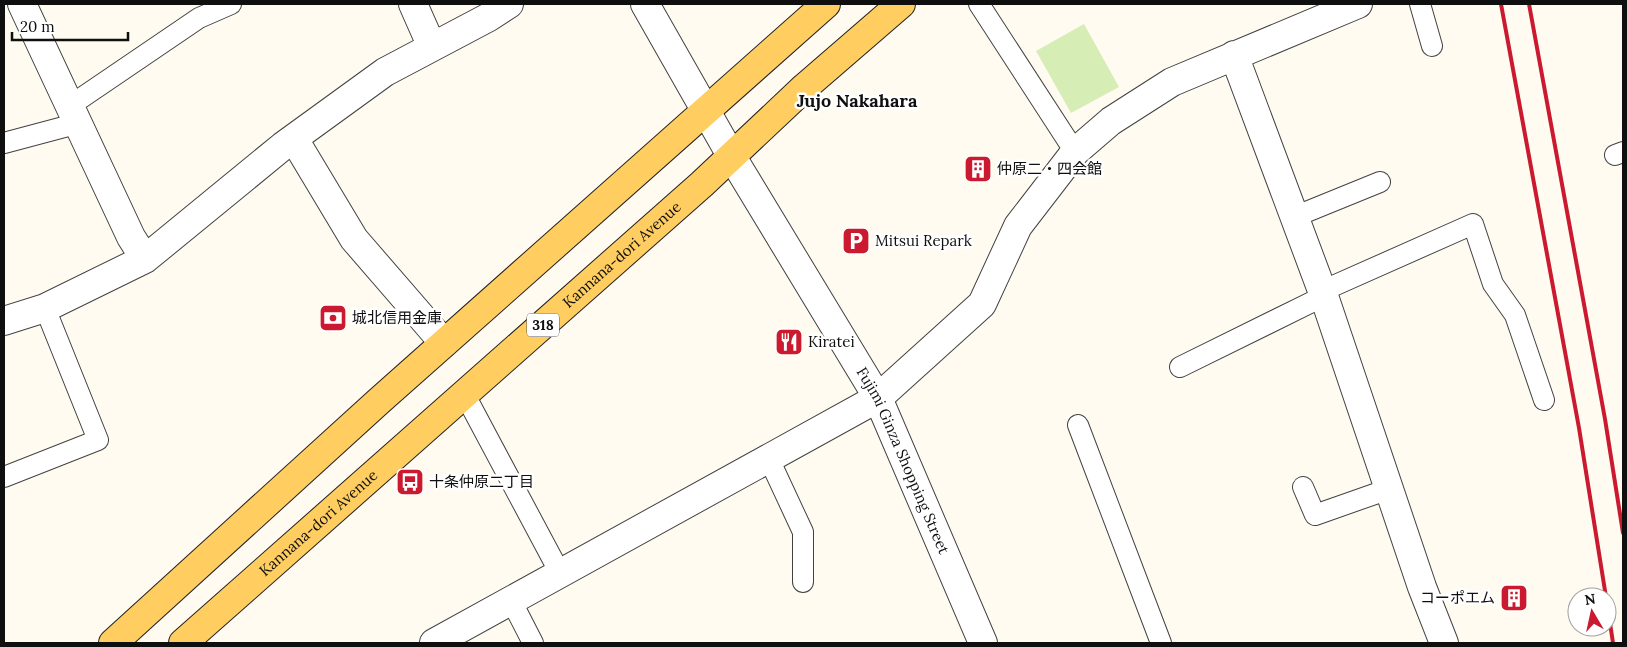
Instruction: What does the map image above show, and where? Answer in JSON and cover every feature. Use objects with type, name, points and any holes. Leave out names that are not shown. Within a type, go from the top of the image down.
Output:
[{"type":"main road","points":[[113,643],[444,343],[826,4]]},
{"type":"main road","name":"Kannana-dori Avenue","points":[[183,643],[465,395],[732,157],[805,87],[901,4]]},
{"type":"street","points":[[22,4],[131,237],[145,259]]},
{"type":"street","points":[[413,4],[432,47]]},
{"type":"street","points":[[4,321],[45,308],[145,259],[294,139],[384,72],[509,4]]},
{"type":"street","name":"Fujimi Ginza Shopping Street","points":[[646,4],[732,157],[878,398],[983,643]]},
{"type":"street","points":[[441,642],[878,398],[982,304],[1018,226],[1075,152],[1111,121],[1172,82],[1350,5]]},
{"type":"street","points":[[1234,55],[1323,294],[1389,489],[1444,643]]},
{"type":"street","points":[[294,139],[354,239],[444,343]]},
{"type":"lane","points":[[4,143],[75,114],[199,18],[231,4]]},
{"type":"lane","points":[[979,4],[1075,152]]},
{"type":"lane","points":[[1420,4],[1432,46]]},
{"type":"lane","points":[[1294,217],[1380,182]]},
{"type":"lane","points":[[1180,367],[1323,294],[1473,224],[1493,284],[1515,315],[1544,400]]},
{"type":"lane","points":[[4,477],[98,440],[45,308]]},
{"type":"lane","points":[[465,395],[561,575]]},
{"type":"lane","points":[[1078,425],[1161,643]]},
{"type":"lane","points":[[769,459],[803,532],[803,582]]},
{"type":"lane","points":[[1303,487],[1315,514],[1389,489]]},
{"type":"lane","points":[[512,602],[533,643]]},
{"type":"green space","points":[[1084,24],[1119,87],[1071,113],[1036,51]]},
{"type":"railway","points":[[1501,4],[1579,428],[1604,587]]},
{"type":"railway","points":[[1529,4],[1605,419],[1623,533]]},
{"type":"railway","points":[[1612,637],[1613,643]]},
{"type":"place","name":"仲原二・四会館","points":[[978,169]]},
{"type":"place","name":"Mitsui Repark","points":[[856,241]]},
{"type":"place","name":"城北信用金庫","points":[[333,318]]},
{"type":"place","name":"Kiratei","points":[[789,342]]},
{"type":"place","name":"十条仲原二丁目","points":[[410,482]]},
{"type":"place","name":"コーポエム","points":[[1514,598]]},
{"type":"district","name":"Jujo Nakahara","points":[[857,101]]}]
